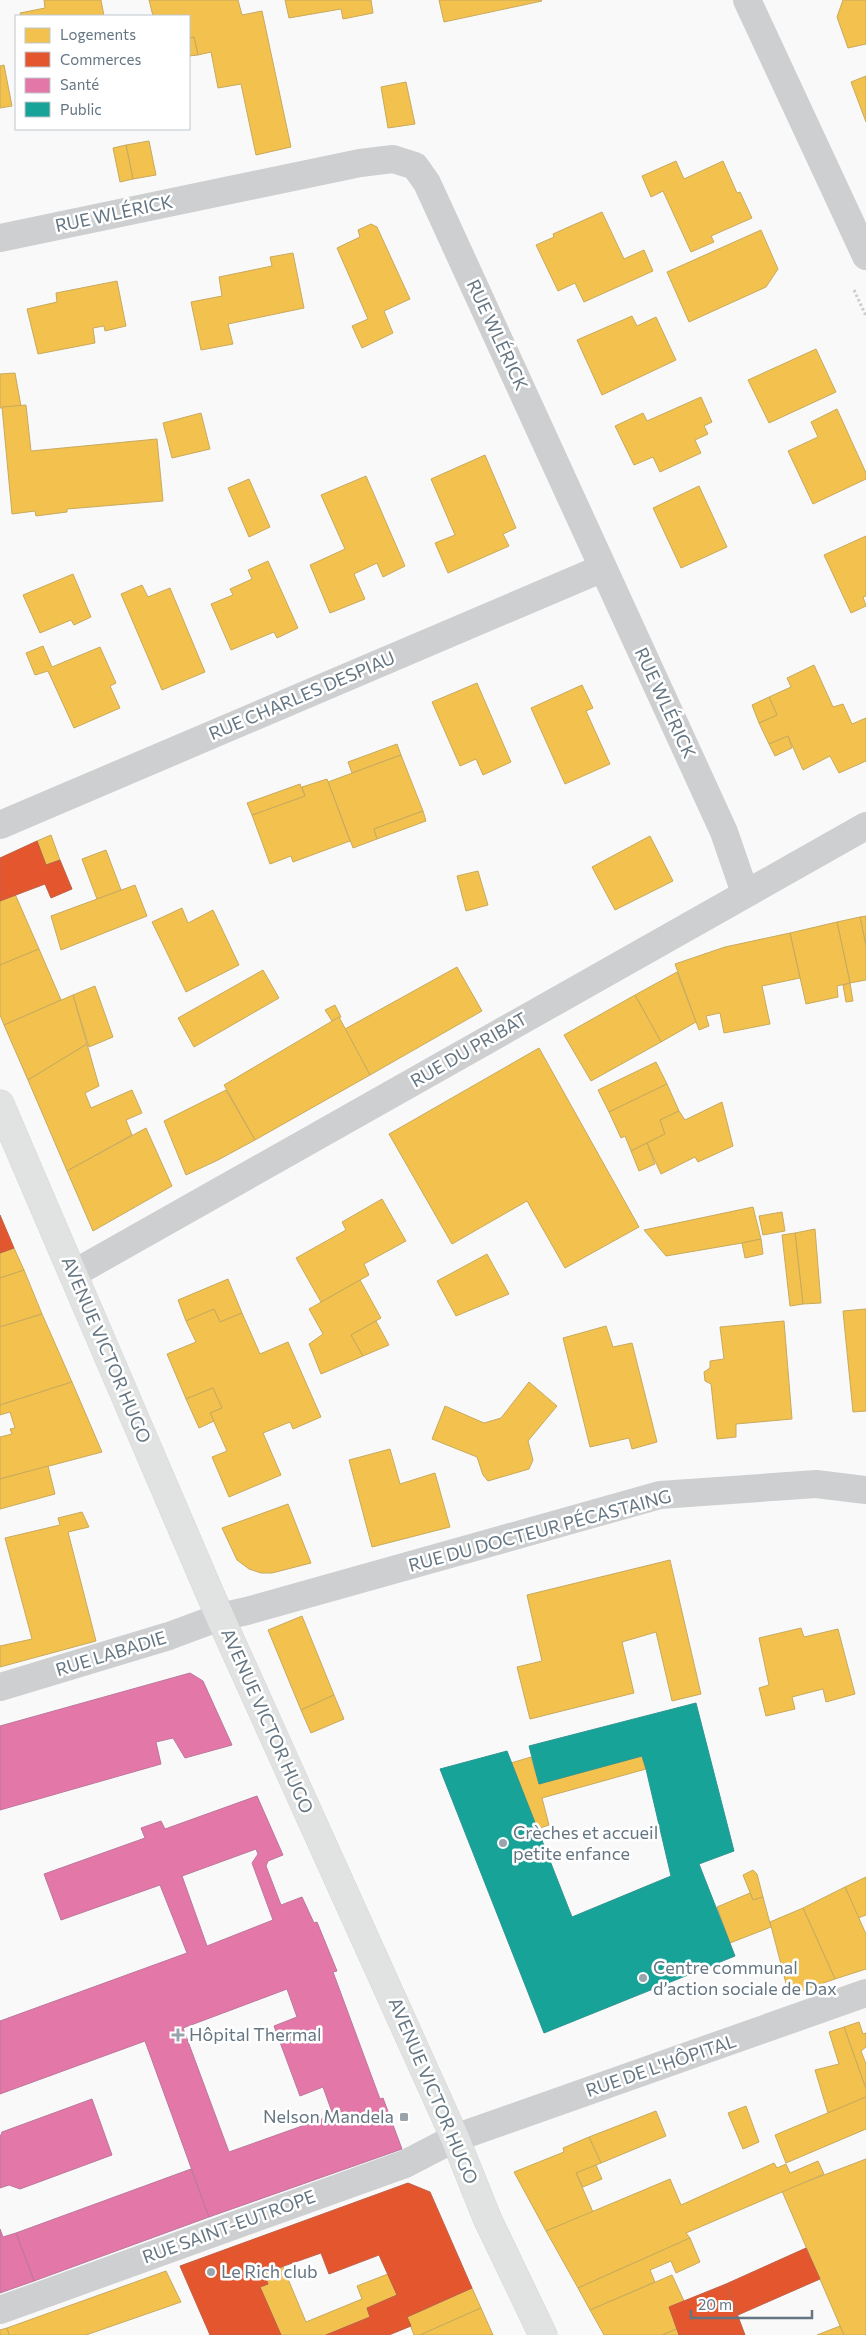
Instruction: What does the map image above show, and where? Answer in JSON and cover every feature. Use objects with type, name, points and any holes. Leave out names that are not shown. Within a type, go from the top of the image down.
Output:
[{"type":"main road","name":"AVENUE VICTOR HUGO","points":[[0,1104],[220,1617],[456,2138],[487,2218],[543,2335]]},
{"type":"street","points":[[748,0],[866,256]]},
{"type":"street","name":"RUE WLÉRICK","points":[[0,238],[360,163],[393,159],[415,166],[427,183],[724,832],[745,894]]},
{"type":"street","name":"RUE CHARLES DESPIAU","points":[[0,825],[603,568]]},
{"type":"street","name":"RUE DU PRIBAT","points":[[73,1274],[866,826]]},
{"type":"street","name":"RUE DU DOCTEUR PÉCASTAING","points":[[220,1617],[248,1611],[660,1495],[816,1484],[866,1490]]},
{"type":"street","name":"RUE LABADIE","points":[[0,1687],[169,1636],[220,1617]]},
{"type":"street","name":"RUE DE L'HÔPITAL","points":[[456,2138],[866,1993]]},
{"type":"street","name":"RUE SAINT-EUTROPE","points":[[0,2310],[405,2164],[456,2138]]},
{"type":"building: Logements","points":[[44,0],[101,0],[104,15],[21,15],[20,13],[45,8]]},
{"type":"building: Logements","points":[[149,0],[238,0],[242,15],[262,11],[291,147],[256,155],[241,84],[218,88],[211,52],[198,55],[194,37],[190,38],[190,15],[153,15]]},
{"type":"building: Logements","points":[[285,0],[371,0],[373,13],[343,19],[341,9],[289,18]]},
{"type":"building: Logements","points":[[439,0],[541,0],[542,1],[444,22]]},
{"type":"building: Logements","points":[[843,0],[866,0],[866,44],[848,48],[837,17]]},
{"type":"building: Logements","points":[[194,37],[198,55],[190,56],[190,38]]},
{"type":"building: Logements","points":[[4,65],[12,106],[0,108],[0,66]]},
{"type":"building: Logements","points":[[866,76],[866,122],[851,82]]},
{"type":"building: Logements","points":[[406,82],[415,124],[388,128],[381,87]]},
{"type":"building: Logements","points":[[149,141],[156,175],[133,179],[126,145]]},
{"type":"building: Logements","points":[[126,145],[133,179],[120,182],[113,148]]},
{"type":"building: Logements","points":[[676,161],[684,179],[723,161],[737,193],[740,192],[752,218],[711,236],[714,242],[691,252],[663,191],[651,197],[642,176]]},
{"type":"building: Logements","points":[[602,212],[624,259],[644,250],[653,271],[584,302],[575,283],[558,291],[536,245],[554,237],[553,234]]},
{"type":"building: Logements","points":[[371,224],[377,227],[410,299],[384,311],[393,333],[362,348],[352,326],[368,319],[337,248],[360,237],[358,230]]},
{"type":"building: Logements","points":[[761,230],[778,269],[766,287],[689,322],[667,272]]},
{"type":"building: Logements","points":[[293,253],[304,308],[228,324],[233,344],[201,350],[191,302],[222,296],[219,277],[272,266],[270,257]]},
{"type":"building: Logements","points":[[117,281],[126,326],[105,331],[104,326],[93,328],[95,343],[38,354],[27,309],[57,302],[56,293]]},
{"type":"building: Logements","points":[[632,316],[637,326],[656,317],[676,360],[602,395],[577,340]]},
{"type":"building: Logements","points":[[816,349],[836,392],[769,423],[748,380]]},
{"type":"building: Logements","points":[[15,373],[21,406],[0,408],[0,374]]},
{"type":"building: Logements","points":[[701,397],[712,422],[704,426],[708,434],[695,440],[701,453],[660,472],[653,457],[634,465],[615,426],[643,413],[647,421]]},
{"type":"building: Logements","points":[[26,405],[31,451],[157,439],[163,501],[67,509],[67,512],[36,516],[35,511],[12,514],[2,407]]},
{"type":"building: Logements","points":[[837,409],[866,473],[866,479],[813,504],[788,451],[818,437],[811,422]]},
{"type":"building: Logements","points":[[201,413],[210,449],[172,458],[163,423]]},
{"type":"building: Logements","points":[[485,455],[516,528],[503,534],[509,546],[448,573],[435,543],[455,535],[431,479]]},
{"type":"building: Logements","points":[[366,476],[405,566],[383,577],[377,563],[354,574],[365,599],[330,613],[310,565],[345,549],[321,495]]},
{"type":"building: Logements","points":[[249,479],[270,527],[249,537],[228,488]]},
{"type":"building: Logements","points":[[699,486],[727,547],[681,568],[653,508]]},
{"type":"building: Logements","points":[[866,536],[866,596],[863,597],[866,606],[851,613],[824,555]]},
{"type":"building: Logements","points":[[268,561],[298,628],[277,638],[274,632],[231,650],[211,604],[233,595],[230,589],[252,579],[248,570]]},
{"type":"building: Logements","points":[[73,574],[91,617],[74,625],[71,620],[40,633],[23,595]]},
{"type":"building: Logements","points":[[142,585],[148,597],[170,588],[205,672],[162,690],[121,594]]},
{"type":"building: Logements","points":[[43,646],[52,667],[100,647],[116,683],[110,686],[120,708],[74,728],[48,671],[35,675],[26,653]]},
{"type":"building: Logements","points":[[814,665],[833,707],[843,704],[852,724],[866,718],[866,761],[839,773],[830,756],[803,770],[788,736],[769,744],[759,723],[777,715],[769,697],[791,687],[787,678]]},
{"type":"building: Logements","points":[[477,683],[511,762],[483,775],[476,759],[460,766],[432,702]]},
{"type":"building: Logements","points":[[582,685],[593,708],[586,711],[610,764],[565,784],[531,708]]},
{"type":"building: Logements","points":[[769,697],[777,715],[759,723],[752,705]]},
{"type":"building: Logements","points":[[788,736],[792,748],[775,756],[769,744]]},
{"type":"building: Logements","points":[[397,744],[401,755],[352,773],[348,762]]},
{"type":"building: Logements","points":[[401,755],[423,811],[374,829],[377,839],[353,848],[328,782]]},
{"type":"building: Logements","points":[[327,779],[350,841],[293,862],[291,856],[270,864],[252,815],[305,796],[302,787]]},
{"type":"building: Logements","points":[[300,784],[305,796],[252,815],[247,803]]},
{"type":"building: Logements","points":[[423,811],[426,821],[377,839],[374,829]]},
{"type":"building: Logements","points":[[51,835],[60,860],[46,865],[37,841]]},
{"type":"building: Logements","points":[[650,836],[673,881],[615,910],[592,867]]},
{"type":"building: Logements","points":[[106,850],[121,890],[97,899],[82,859]]},
{"type":"building: Logements","points":[[478,871],[488,905],[466,911],[457,876]]},
{"type":"building: Logements","points":[[135,885],[147,916],[61,950],[51,916]]},
{"type":"building: Logements","points":[[15,894],[39,949],[0,965],[0,901]]},
{"type":"building: Logements","points":[[182,908],[188,923],[213,910],[239,965],[186,992],[152,922]]},
{"type":"building: Logements","points":[[866,916],[866,946],[860,917]]},
{"type":"building: Logements","points":[[860,917],[866,946],[866,980],[850,983],[837,922]]},
{"type":"building: Logements","points":[[837,922],[850,983],[837,986],[838,997],[806,1004],[790,933]]},
{"type":"building: Logements","points":[[790,933],[800,978],[762,986],[770,1024],[724,1033],[720,1013],[706,1016],[709,1026],[699,1030],[675,964],[725,947]]},
{"type":"building: Logements","points":[[39,949],[61,1000],[4,1025],[0,1015],[0,965]]},
{"type":"building: Logements","points":[[457,967],[482,1011],[370,1075],[345,1029]]},
{"type":"building: Logements","points":[[263,970],[279,998],[194,1047],[178,1018]]},
{"type":"building: Logements","points":[[677,972],[696,1022],[661,1042],[635,995]]},
{"type":"building: Logements","points":[[850,983],[853,1001],[846,1002],[843,985]]},
{"type":"building: Logements","points":[[95,986],[113,1037],[89,1047],[73,995]]},
{"type":"building: Logements","points":[[73,995],[87,1044],[28,1080],[4,1025]]},
{"type":"building: Logements","points":[[635,995],[661,1042],[591,1081],[564,1035]]},
{"type":"building: Logements","points":[[335,1005],[341,1017],[332,1021],[325,1010]]},
{"type":"building: Logements","points":[[339,1017],[370,1075],[255,1140],[224,1085]]},
{"type":"building: Logements","points":[[87,1044],[99,1086],[85,1093],[91,1108],[132,1090],[142,1113],[126,1120],[132,1135],[67,1171],[28,1080]]},
{"type":"building: Logements","points":[[539,1048],[639,1227],[565,1268],[527,1201],[452,1244],[389,1134]]},
{"type":"building: Logements","points":[[656,1062],[667,1084],[609,1112],[598,1090]]},
{"type":"building: Logements","points":[[667,1084],[679,1111],[660,1120],[665,1134],[631,1151],[625,1136],[621,1138],[609,1112]]},
{"type":"building: Logements","points":[[226,1090],[255,1140],[186,1175],[164,1121]]},
{"type":"building: Logements","points":[[722,1102],[733,1146],[698,1162],[695,1157],[661,1174],[647,1143],[665,1134],[660,1120],[679,1111],[685,1120]]},
{"type":"building: Logements","points":[[146,1128],[172,1186],[93,1231],[67,1171]]},
{"type":"building: Logements","points":[[647,1143],[655,1164],[639,1171],[631,1151]]},
{"type":"building: Logements","points":[[382,1199],[406,1241],[364,1264],[369,1275],[321,1302],[296,1258],[346,1230],[342,1222]]},
{"type":"building: Logements","points":[[753,1207],[761,1239],[666,1256],[644,1230]]},
{"type":"building: Logements","points":[[782,1212],[785,1231],[763,1235],[759,1216]]},
{"type":"building: Logements","points":[[815,1229],[821,1303],[803,1304],[795,1233]]},
{"type":"building: Logements","points":[[795,1233],[803,1304],[790,1306],[782,1235]]},
{"type":"building: Logements","points":[[761,1239],[763,1254],[745,1258],[742,1243]]},
{"type":"building: Logements","points":[[14,1248],[24,1270],[0,1278],[0,1253]]},
{"type":"building: Logements","points":[[487,1254],[509,1294],[456,1316],[437,1281]]},
{"type":"building: Logements","points":[[24,1270],[42,1314],[0,1327],[0,1278]]},
{"type":"building: Logements","points":[[228,1279],[242,1313],[220,1322],[214,1309],[186,1321],[178,1300]]},
{"type":"building: Logements","points":[[360,1280],[381,1318],[351,1335],[363,1356],[321,1374],[309,1344],[323,1334],[309,1309]]},
{"type":"building: Logements","points":[[214,1309],[220,1322],[242,1313],[260,1354],[288,1342],[321,1417],[293,1429],[290,1422],[263,1433],[281,1475],[229,1497],[212,1457],[227,1451],[210,1413],[222,1408],[213,1388],[186,1399],[167,1354],[196,1342],[186,1321]]},
{"type":"building: Logements","points":[[866,1309],[866,1411],[853,1412],[843,1311]]},
{"type":"building: Logements","points":[[42,1314],[72,1382],[0,1405],[0,1327]]},
{"type":"building: Logements","points":[[376,1321],[389,1345],[363,1356],[351,1335]]},
{"type":"building: Logements","points":[[784,1321],[792,1419],[736,1424],[736,1437],[717,1439],[711,1384],[705,1381],[704,1372],[710,1368],[710,1361],[724,1359],[720,1327]]},
{"type":"building: Logements","points":[[606,1326],[613,1347],[632,1343],[657,1442],[632,1449],[629,1438],[590,1447],[563,1338]]},
{"type":"building: Logements","points":[[72,1382],[102,1452],[0,1479],[0,1437],[12,1434],[10,1429],[15,1428],[10,1412],[0,1415],[0,1405]]},
{"type":"building: Logements","points":[[529,1382],[557,1406],[528,1441],[533,1460],[529,1469],[488,1481],[483,1475],[477,1457],[432,1439],[445,1406],[484,1423],[501,1418]]},
{"type":"building: Logements","points":[[213,1388],[222,1408],[210,1413],[214,1421],[199,1428],[186,1399]]},
{"type":"building: Logements","points":[[390,1449],[400,1484],[435,1473],[450,1527],[372,1547],[349,1460]]},
{"type":"building: Logements","points":[[48,1466],[55,1494],[0,1509],[0,1479]]},
{"type":"building: Logements","points":[[288,1504],[311,1563],[272,1573],[261,1573],[249,1569],[237,1560],[222,1528]]},
{"type":"building: Logements","points":[[82,1512],[89,1527],[68,1532],[96,1641],[0,1667],[0,1646],[32,1639],[5,1538],[60,1525],[58,1518]]},
{"type":"building: Logements","points":[[670,1560],[701,1694],[672,1701],[656,1632],[622,1642],[634,1693],[530,1719],[517,1667],[542,1661],[527,1595]]},
{"type":"building: Logements","points":[[302,1616],[334,1695],[301,1710],[268,1630]]},
{"type":"building: Logements","points":[[801,1628],[804,1637],[838,1629],[855,1694],[826,1702],[823,1689],[792,1697],[795,1709],[766,1716],[759,1688],[769,1685],[759,1638]]},
{"type":"building: Logements","points":[[334,1695],[344,1719],[311,1733],[301,1710]]},
{"type":"building: Logements","points":[[642,1756],[646,1769],[542,1798],[549,1825],[537,1829],[511,1763],[531,1757],[539,1784]]},
{"type":"building: Logements","points":[[753,1870],[757,1874],[763,1897],[753,1900],[743,1875]]},
{"type":"building: Logements","points":[[866,1877],[866,1915],[858,1918],[845,1887]]},
{"type":"building: Logements","points":[[845,1887],[866,1934],[866,1969],[835,1979],[803,1908]]},
{"type":"building: Logements","points":[[750,1893],[753,1900],[763,1897],[771,1927],[730,1943],[717,1907]]},
{"type":"building: Logements","points":[[803,1908],[835,1979],[789,1995],[770,1922]]},
{"type":"building: Logements","points":[[859,2022],[863,2034],[866,2033],[866,2047],[861,2051],[866,2064],[866,2089],[844,2027]]},
{"type":"building: Logements","points":[[844,2027],[866,2089],[866,2097],[828,2113],[815,2070],[839,2064],[829,2032]]},
{"type":"building: Logements","points":[[866,2097],[866,2129],[786,2163],[775,2135]]},
{"type":"building: Logements","points":[[746,2106],[759,2142],[743,2149],[728,2113]]},
{"type":"building: Logements","points":[[656,2111],[666,2136],[601,2163],[589,2137]]},
{"type":"building: Logements","points":[[589,2137],[601,2163],[576,2173],[593,2212],[546,2231],[514,2172],[564,2152],[563,2148]]},
{"type":"building: Logements","points":[[866,2159],[866,2335],[844,2335],[782,2191]]},
{"type":"building: Logements","points":[[818,2161],[824,2174],[686,2233],[690,2238],[578,2288],[546,2231],[670,2179],[681,2205],[774,2163],[777,2168],[786,2164],[790,2173]]},
{"type":"building: Logements","points":[[596,2165],[602,2179],[583,2187],[576,2173]]},
{"type":"building: Logements","points":[[690,2238],[700,2262],[676,2273],[671,2261],[650,2270],[655,2282],[590,2310],[578,2288]]},
{"type":"building: Logements","points":[[283,2267],[306,2322],[362,2299],[357,2286],[388,2274],[397,2295],[367,2308],[370,2317],[326,2335],[281,2335],[260,2287],[268,2284],[264,2273]]},
{"type":"building: Logements","points":[[166,2271],[181,2302],[86,2335],[9,2335],[7,2328]]},
{"type":"building: Logements","points":[[672,2275],[684,2301],[669,2307],[677,2329],[662,2335],[604,2335],[590,2310]]},
{"type":"building: Logements","points":[[472,2288],[481,2308],[420,2335],[414,2335],[407,2317]]},
{"type":"building: Logements","points":[[481,2308],[493,2335],[420,2335]]},
{"type":"building: Logements","points":[[840,2326],[844,2335],[817,2335]]},
{"type":"building: Logements","points":[[7,2328],[9,2335],[0,2335],[0,2330]]},
{"type":"building: Logements","points":[[677,2329],[679,2335],[662,2335]]},
{"type":"building: Commerces","points":[[37,841],[46,865],[60,860],[72,889],[51,898],[45,884],[0,901],[0,858]]},
{"type":"building: Commerces","points":[[0,1215],[14,1248],[0,1253]]},
{"type":"building: Commerces","points":[[408,2183],[430,2192],[472,2288],[407,2317],[411,2326],[389,2335],[326,2335],[370,2317],[367,2308],[397,2295],[379,2255],[329,2274],[321,2253],[264,2273],[268,2284],[260,2287],[281,2335],[210,2335],[180,2266]]},
{"type":"building: Commerces","points":[[806,2248],[820,2279],[738,2315],[726,2284]]},
{"type":"building: Commerces","points":[[726,2284],[745,2335],[679,2335],[669,2307]]},
{"type":"building: Santé","points":[[190,1673],[203,1681],[232,1745],[185,1758],[173,1738],[156,1742],[161,1764],[0,1810],[0,1726]]},
{"type":"building: Santé","points":[[257,1796],[283,1855],[268,1861],[266,1866],[281,1905],[302,1897],[314,1923],[317,1922],[337,1971],[333,1972],[380,2099],[383,2098],[402,2149],[209,2217],[145,2041],[0,2094],[0,2021],[187,1953],[160,1885],[61,1920],[44,1874],[145,1838],[141,1828],[161,1821],[165,1829]],"holes":[[[256,1849],[258,1854],[252,1863],[273,1920],[207,1946],[182,1876]],[[287,1989],[297,2017],[274,2026],[300,2096],[323,2087],[333,2115],[229,2152],[183,2028]]]},
{"type":"building: Santé","points":[[92,2099],[112,2155],[20,2189],[9,2185],[0,2188],[0,2137],[2,2132]]},
{"type":"building: Santé","points":[[191,2169],[209,2217],[34,2281],[16,2233]]},
{"type":"building: Santé","points":[[0,2229],[3,2237],[16,2233],[34,2281],[0,2293]]},
{"type":"building: Public","points":[[696,1703],[734,1851],[699,1864],[735,1956],[544,2033],[440,1769],[507,1751],[572,1917],[671,1876],[646,1769],[642,1756],[539,1784],[529,1746]]},
{"type":"place","name":"Crèches et accueil petite enfance","points":[[503,1843]]},
{"type":"place","name":"Centre communal d’action sociale de Dax","points":[[643,1978]]},
{"type":"place","name":"Hôpital Thermal","points":[[178,2035]]},
{"type":"place","name":"Nelson Mandela","points":[[404,2117]]},
{"type":"place","name":"Le Rich club","points":[[211,2272]]}]
